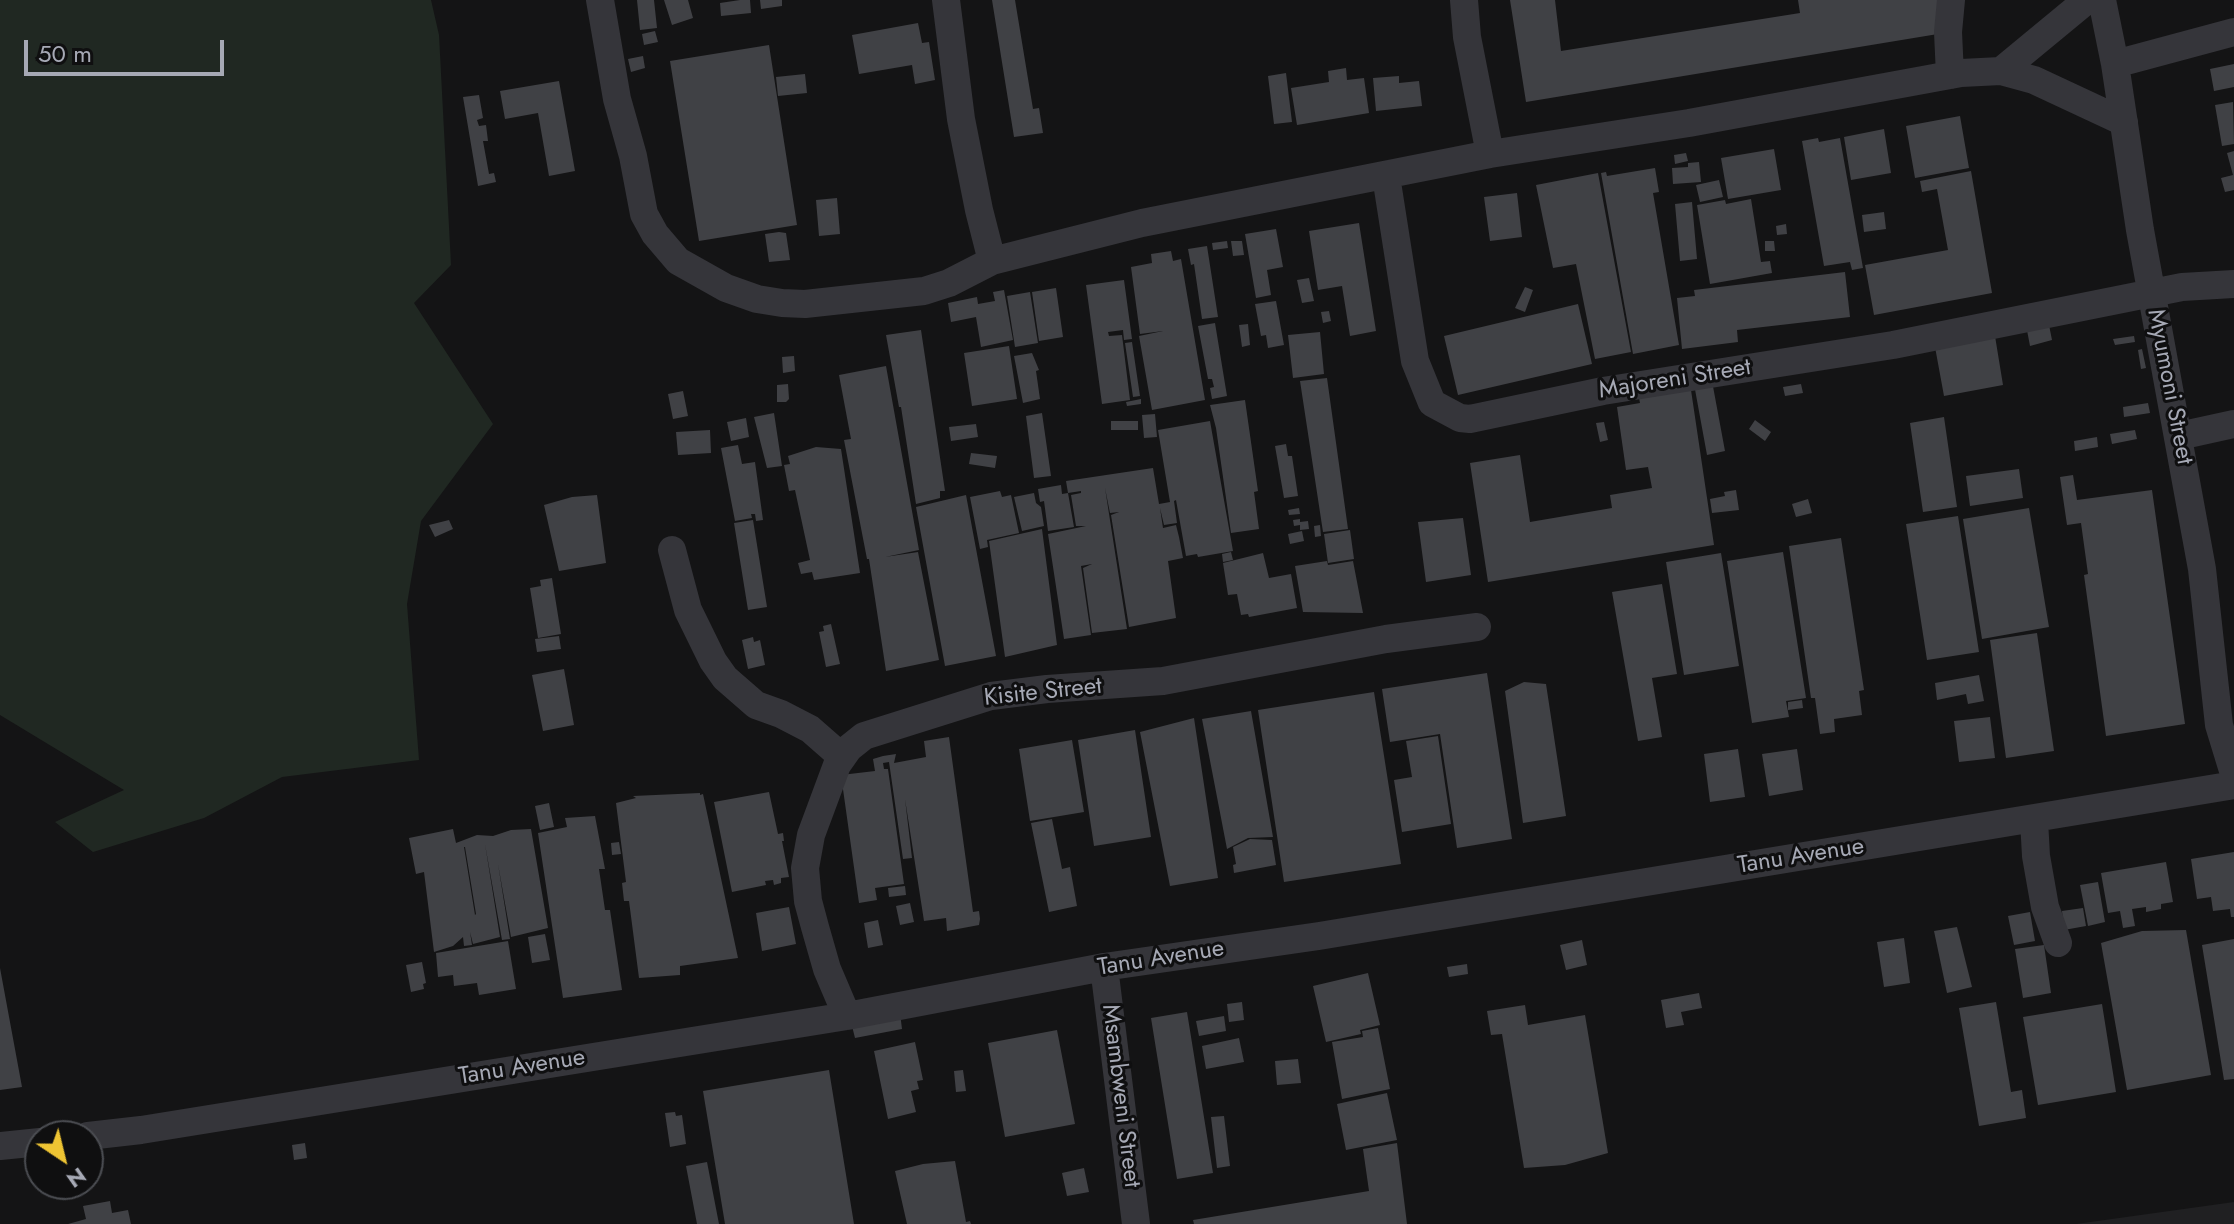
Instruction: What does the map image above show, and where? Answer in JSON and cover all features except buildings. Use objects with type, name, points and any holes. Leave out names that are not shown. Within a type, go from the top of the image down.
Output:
[{"type":"street","points":[[600,0],[617,99],[633,156],[644,214],[655,234],[678,261],[726,288],[757,299],[805,304],[924,291],[949,283],[992,261],[1142,223],[1490,154],[1689,123],[1950,75],[2001,71],[2068,94],[2124,122]]},
{"type":"street","points":[[946,0],[961,119],[992,261]]},
{"type":"street","points":[[1464,0],[1467,37],[1490,154]]},
{"type":"street","points":[[1950,75],[1948,32],[1951,0]]},
{"type":"street","points":[[2001,71],[2087,0]]},
{"type":"street","name":"Myumoni Street","points":[[2102,0],[2151,293],[2202,569],[2219,725],[2234,774]]},
{"type":"street","points":[[2115,64],[2234,32]]},
{"type":"street","name":"Majoreni Street","points":[[1386,176],[1402,291],[1420,378],[1432,403],[1460,418],[1470,419],[1603,391],[1893,345],[2182,287],[2234,284]]},
{"type":"street","points":[[2179,436],[2234,424]]},
{"type":"street","points":[[672,550],[688,610],[713,661],[725,678],[756,705],[810,729],[842,757],[811,835],[805,868],[808,901],[815,927],[827,969],[847,1016]]},
{"type":"street","name":"Kisite Street","points":[[842,757],[864,736],[991,696],[1163,681],[1386,639],[1477,627]]},
{"type":"street","name":"Tanu Avenue","points":[[104,1134],[847,1016],[1104,967],[1319,936],[2234,785]]},
{"type":"street","points":[[2034,820],[2036,856],[2045,907],[2058,943]]},
{"type":"street","name":"Msambweni Street","points":[[1104,967],[1136,1224]]},
{"type":"street","points":[[0,1146],[24,1144]]},
{"type":"shaded area","points":[[0,0],[431,0],[439,35],[451,265],[414,303],[493,424],[421,521],[407,604],[419,760],[282,777],[204,818],[93,852],[55,822],[124,790],[0,715]]},
{"type":"shaded area","points":[[2234,1202],[2234,1224],[2076,1224]]}]
